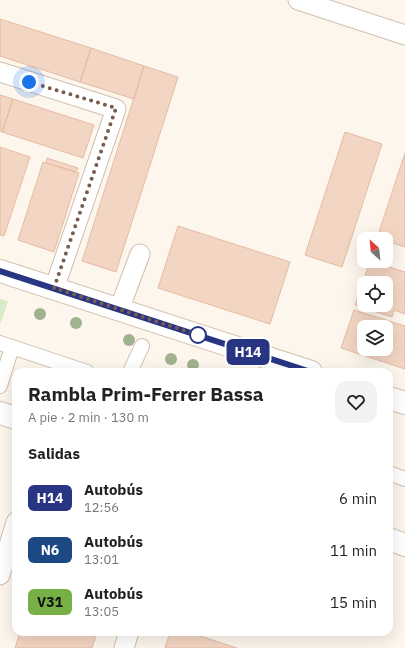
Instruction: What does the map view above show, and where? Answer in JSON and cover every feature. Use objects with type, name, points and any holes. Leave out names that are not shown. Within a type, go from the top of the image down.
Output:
[{"type":"main road","points":[[0,271],[299,368]]},
{"type":"main road","points":[[393,399],[405,403]]},
{"type":"main road","points":[[0,413],[12,417]]},
{"type":"main road","points":[[393,540],[405,545]]},
{"type":"street","points":[[298,0],[405,35]]},
{"type":"street","points":[[0,72],[116,108],[54,288]]},
{"type":"street","points":[[119,310],[140,254]]},
{"type":"street","points":[[0,386],[6,345],[75,368]]},
{"type":"street","points":[[132,368],[142,346]]},
{"type":"street","points":[[393,474],[405,478]]},
{"type":"street","points":[[0,574],[12,535]]},
{"type":"street","points":[[124,648],[128,636]]},
{"type":"green space","points":[[0,299],[8,301],[1,323],[0,323]]},
{"type":"building","points":[[0,19],[91,48],[80,82],[0,56]]},
{"type":"building","points":[[91,48],[144,66],[134,99],[80,82]]},
{"type":"building","points":[[144,66],[178,77],[116,272],[82,261]]},
{"type":"building","points":[[0,95],[13,99],[2,132],[0,131]]},
{"type":"building","points":[[13,99],[94,125],[83,158],[2,132]]},
{"type":"building","points":[[345,132],[382,144],[342,267],[305,255]]},
{"type":"building","points":[[0,147],[30,157],[4,236],[0,235]]},
{"type":"building","points":[[405,153],[405,247],[393,243],[393,232],[379,232]]},
{"type":"building","points":[[47,158],[78,168],[76,172],[46,163]]},
{"type":"building","points":[[43,162],[79,173],[54,252],[18,240]]},
{"type":"building","points":[[178,226],[290,262],[270,324],[158,288]]},
{"type":"building","points":[[368,268],[392,268],[405,272],[405,314],[394,310],[392,317],[377,312],[393,312],[393,276],[365,276]]},
{"type":"building","points":[[354,310],[386,320],[357,320],[357,353],[341,348]]},
{"type":"building","points":[[393,322],[405,326],[405,369],[365,356],[393,356]]},
{"type":"building","points":[[19,636],[96,636],[92,648],[15,648]]},
{"type":"building","points":[[169,636],[200,636],[237,648],[165,648]]},
{"type":"bus line","name":"H14","points":[[0,271],[299,368]]},
{"type":"route","points":[[29,82],[116,108],[54,288],[198,335]]}]
